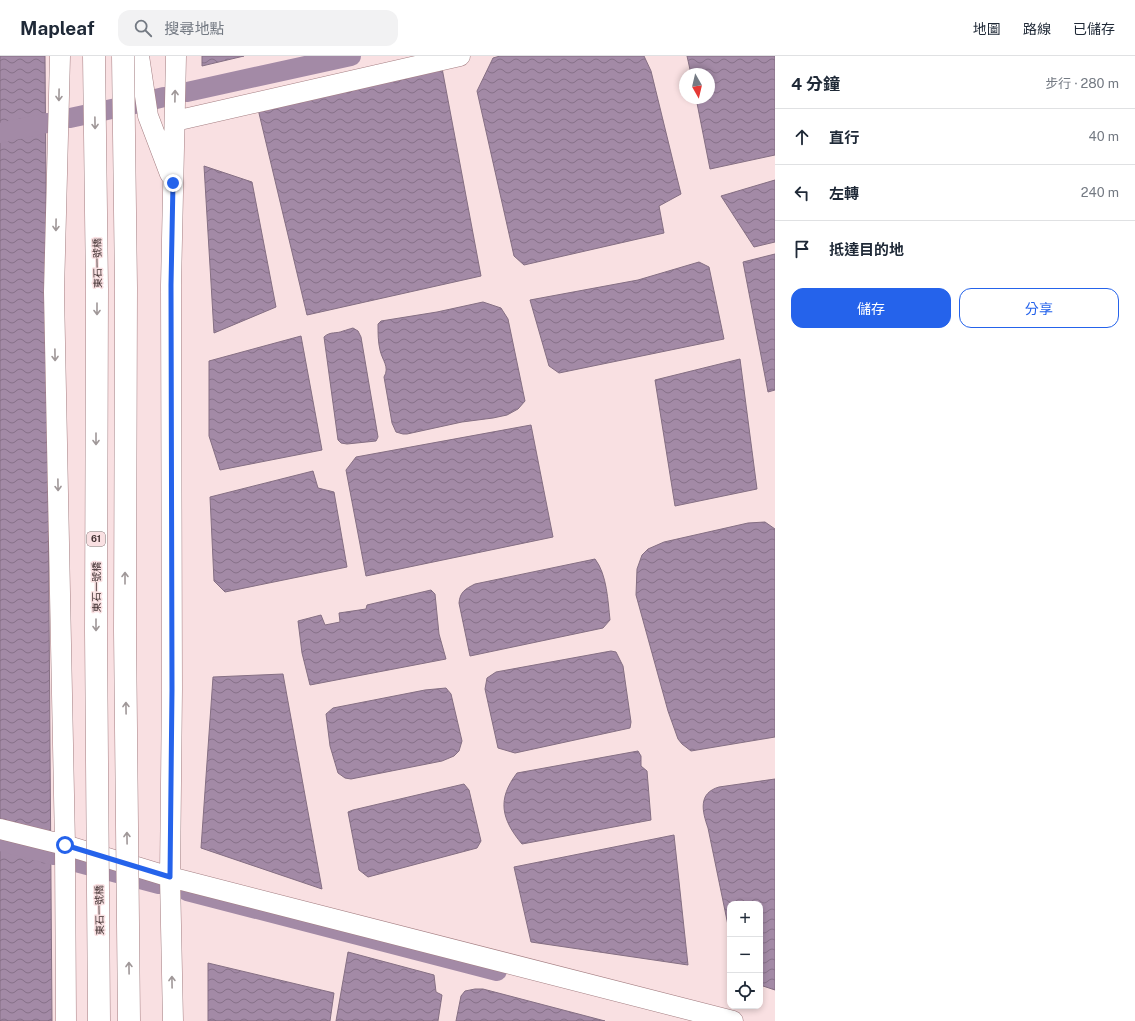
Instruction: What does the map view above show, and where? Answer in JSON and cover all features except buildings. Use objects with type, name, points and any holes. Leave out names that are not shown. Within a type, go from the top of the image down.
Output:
[{"type":"highway","name":"東石一號橋","points":[[94,56],[97,289],[96,639],[99,1021]]},
{"type":"highway","points":[[124,56],[126,288],[125,639],[129,1021]]},
{"type":"street","points":[[60,56],[54,292],[65,845],[66,1021]]},
{"type":"street","points":[[139,56],[148,116],[173,183]]},
{"type":"street","points":[[173,1021],[170,877],[172,697],[171,285],[176,56]]},
{"type":"street","points":[[175,121],[460,56]]},
{"type":"street","points":[[0,829],[65,845],[170,877],[733,1021]]},
{"type":"water","points":[[0,56],[45,56],[52,1021],[0,1021]]},
{"type":"water","points":[[202,56],[244,56],[202,66]]},
{"type":"water","points":[[500,56],[644,56],[651,71],[681,194],[659,206],[664,233],[524,265],[514,256],[477,91],[493,58]]},
{"type":"water","points":[[687,56],[775,56],[775,155],[710,169],[697,104],[715,104],[715,68],[690,68]]},
{"type":"water","points":[[442,68],[481,276],[307,315],[258,109]]},
{"type":"water","points":[[204,166],[252,182],[276,307],[214,333]]},
{"type":"water","points":[[775,180],[775,242],[754,247],[721,196]]},
{"type":"water","points":[[775,254],[775,390],[768,392],[743,262]]},
{"type":"water","points":[[699,262],[709,267],[724,339],[559,373],[549,366],[530,300],[638,280]]},
{"type":"water","points":[[483,302],[501,308],[508,319],[525,401],[518,409],[507,415],[462,422],[407,434],[396,432],[392,423],[384,377],[386,367],[379,347],[378,324],[381,321],[437,312]]},
{"type":"water","points":[[353,328],[358,331],[361,337],[378,437],[376,441],[347,444],[341,443],[338,440],[324,337],[329,334]]},
{"type":"water","points":[[301,336],[322,450],[220,470],[209,436],[209,361]]},
{"type":"water","points":[[740,359],[757,489],[675,506],[655,380]]},
{"type":"water","points":[[531,425],[553,537],[366,576],[346,470],[356,457]]},
{"type":"water","points":[[313,471],[318,488],[334,492],[347,567],[225,592],[214,581],[210,497]]},
{"type":"water","points":[[765,522],[775,529],[775,737],[691,751],[678,739],[668,711],[636,595],[637,569],[642,555],[648,549],[664,542],[748,523]]},
{"type":"water","points":[[595,559],[602,572],[606,588],[610,620],[603,628],[470,656],[459,603],[462,593],[466,589],[475,584]]},
{"type":"water","points":[[431,590],[435,594],[439,634],[446,659],[310,685],[302,653],[298,621],[321,615],[325,625],[340,622],[339,613],[366,609],[367,605]]},
{"type":"water","points":[[611,651],[616,652],[623,666],[631,722],[630,728],[515,753],[498,748],[485,689],[487,678],[496,672]]},
{"type":"water","points":[[283,674],[322,889],[201,848],[213,677]]},
{"type":"water","points":[[446,688],[451,694],[462,741],[459,751],[454,756],[442,761],[351,779],[345,778],[338,773],[330,746],[326,714],[333,708],[425,690]]},
{"type":"water","points":[[638,751],[641,756],[641,766],[647,771],[651,820],[522,844],[515,835],[506,817],[504,800],[506,792],[517,773]]},
{"type":"water","points":[[775,779],[775,990],[763,986],[763,901],[727,901],[727,920],[703,809],[705,798],[712,790],[719,787]]},
{"type":"water","points":[[464,784],[469,790],[481,841],[477,848],[368,877],[359,870],[348,812]]},
{"type":"water","points":[[674,835],[688,965],[531,942],[514,867]]},
{"type":"water","points":[[348,952],[434,975],[436,992],[442,995],[438,1021],[336,1021]]},
{"type":"water","points":[[208,963],[334,993],[330,1021],[208,1021]]},
{"type":"water","points":[[483,989],[605,1021],[456,1021],[461,996],[465,991]]},
{"type":"waterway","points":[[187,92],[351,56]]},
{"type":"waterway","points":[[156,99],[164,97]]},
{"type":"waterway","points":[[70,118],[135,104]]},
{"type":"waterway","points":[[0,133],[47,123]]},
{"type":"waterway","points":[[0,841],[54,855]]},
{"type":"waterway","points":[[76,862],[159,884]]},
{"type":"waterway","points":[[187,891],[497,971]]},
{"type":"route","points":[[65,845],[170,877],[172,689],[171,285],[173,183]]}]
